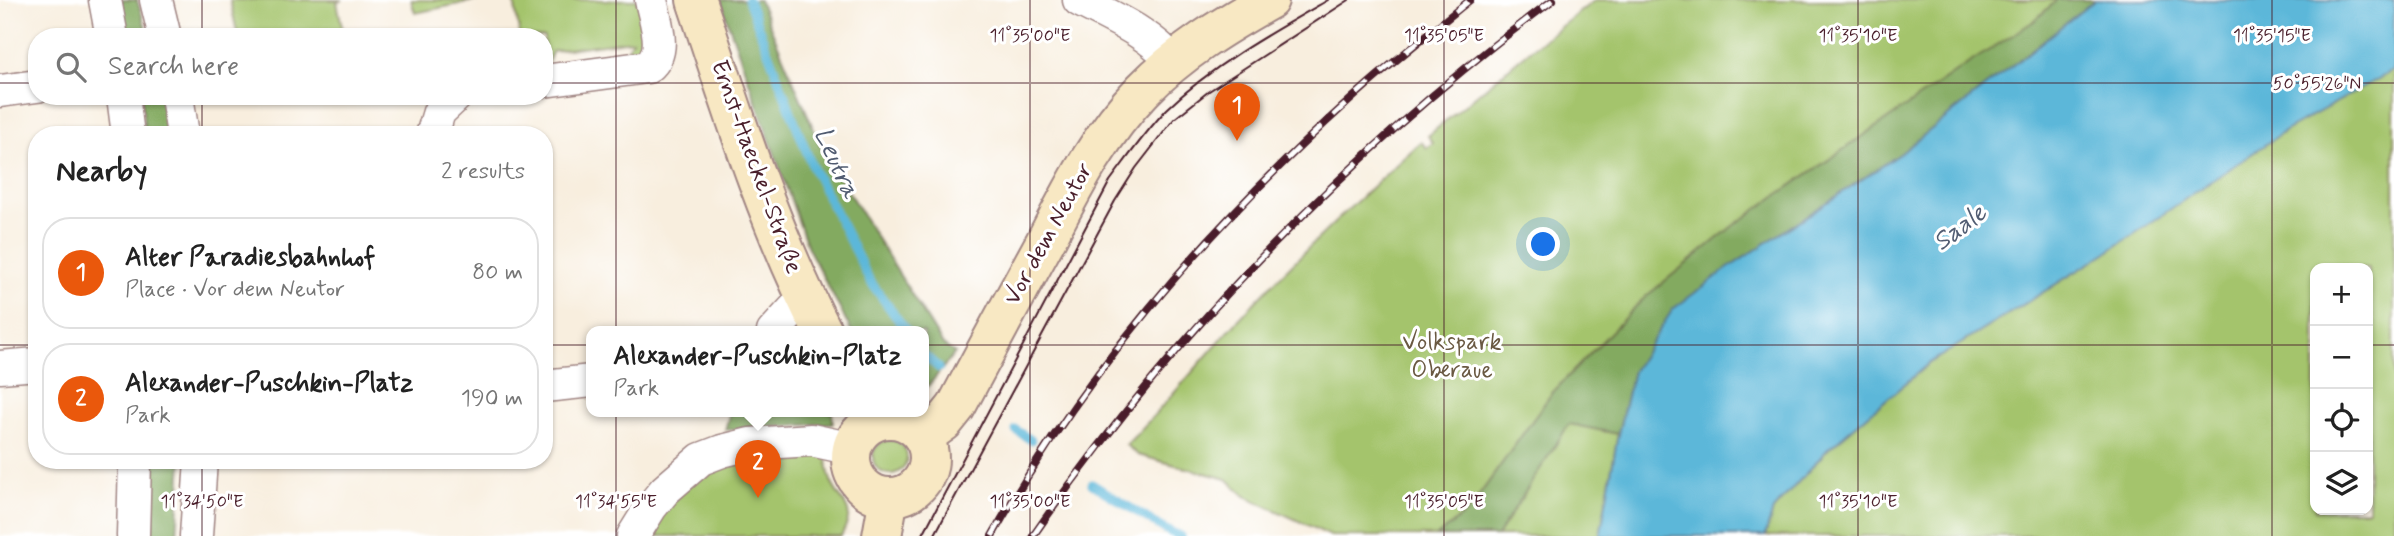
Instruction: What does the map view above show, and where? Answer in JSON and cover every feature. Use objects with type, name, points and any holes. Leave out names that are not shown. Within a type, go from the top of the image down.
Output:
[{"type":"main road","name":"Ernst-Haeckel-Straße","points":[[696,0],[787,259],[820,326]]},
{"type":"main road","name":"Vor dem Neutor","points":[[923,437],[944,422],[956,407],[1085,167],[1131,103],[1184,53],[1269,0]]},
{"type":"main road","points":[[887,419],[898,420],[910,425],[923,437],[929,455],[926,473],[915,488],[907,493],[889,497],[871,492],[857,478],[853,469],[862,429],[887,419]]},
{"type":"main road","points":[[882,536],[889,497]]},
{"type":"street","points":[[105,0],[110,28]]},
{"type":"street","points":[[156,0],[163,28]]},
{"type":"street","points":[[553,80],[648,67],[659,52],[651,0]]},
{"type":"street","points":[[1079,0],[1144,34],[1160,46],[1184,53]]},
{"type":"street","points":[[0,91],[28,87]]},
{"type":"street","points":[[124,105],[127,126]]},
{"type":"street","points":[[178,105],[182,126]]},
{"type":"street","points":[[435,126],[439,112],[446,105]]},
{"type":"street","points":[[779,326],[805,297]]},
{"type":"street","points":[[0,367],[28,365]]},
{"type":"street","points":[[553,385],[586,382]]},
{"type":"street","points":[[633,536],[665,490],[701,460],[722,450],[750,444],[811,440],[862,429]]},
{"type":"street","points":[[133,536],[135,469]]},
{"type":"street","points":[[196,536],[200,469]]},
{"type":"green space","points":[[121,0],[137,0],[146,28],[126,28]]},
{"type":"green space","points":[[230,0],[343,0],[337,2],[342,28],[236,28]]},
{"type":"green space","points":[[411,0],[479,0],[415,13]]},
{"type":"green space","points":[[514,0],[643,0],[651,44],[641,60],[621,63],[632,40],[553,51],[553,28],[519,28]]},
{"type":"green space","points":[[720,0],[759,0],[823,151],[943,345],[955,353],[929,385],[929,326],[849,326],[808,248]]},
{"type":"green space","name":"Volkspark Oberaue","points":[[1595,0],[2095,0],[1633,371],[1618,434],[1600,536],[1331,536],[1245,496],[1227,479],[1138,455],[1126,445],[1253,304],[1347,210],[1421,142],[1427,148],[1433,143],[1428,136],[1529,51]]},
{"type":"green space","points":[[2057,0],[2095,0],[1900,154],[1727,269],[1633,371],[1618,434],[1569,424],[1497,536],[1437,536],[1468,511],[1552,393],[1644,298],[1734,225],[2034,21]]},
{"type":"green space","points":[[2394,70],[2394,536],[1765,536],[1773,510],[1828,449],[1928,364],[2109,251],[2285,131]]},
{"type":"green space","points":[[142,105],[163,105],[165,126],[144,126]]},
{"type":"green space","points":[[729,417],[832,417],[833,423],[725,430]]},
{"type":"green space","points":[[890,440],[902,445],[907,457],[902,469],[890,474],[878,469],[873,457],[878,445]]},
{"type":"green space","points":[[827,453],[831,481],[848,512],[841,536],[656,536],[665,509],[704,470],[754,457]]},
{"type":"green space","points":[[151,469],[181,469],[177,536],[147,536]]},
{"type":"water","name":"Saale","points":[[2095,0],[2394,0],[2394,70],[2285,131],[2109,251],[1928,364],[1828,449],[1773,510],[1765,536],[1600,536],[1618,434],[1633,371],[1673,309],[1727,269],[1900,154]]},
{"type":"waterway","name":"Leutra","points":[[748,0],[812,166],[870,281],[903,326]]},
{"type":"waterway","name":"Leutra","points":[[929,359],[939,368]]},
{"type":"waterway","name":"Leutra","points":[[1016,430],[1031,440]]},
{"type":"waterway","name":"Leutra","points":[[1092,484],[1166,530],[1181,536]]},
{"type":"tram line","points":[[922,536],[1110,181],[1137,144],[1167,109],[1204,77],[1328,0]]},
{"type":"tram line","points":[[934,536],[1115,201],[1136,168],[1174,119],[1209,91],[1349,0]]},
{"type":"railway","points":[[992,536],[1028,476],[1108,360],[1199,251],[1247,200],[1348,102],[1470,0]]},
{"type":"railway","points":[[1033,536],[1146,387],[1271,247],[1408,117],[1479,57],[1553,0]]},
{"type":"place","name":"Alter Paradiesbahnhof","points":[[1237,141]]},
{"type":"place","name":"Alexander-Puschkin-Platz","points":[[758,498]]}]
